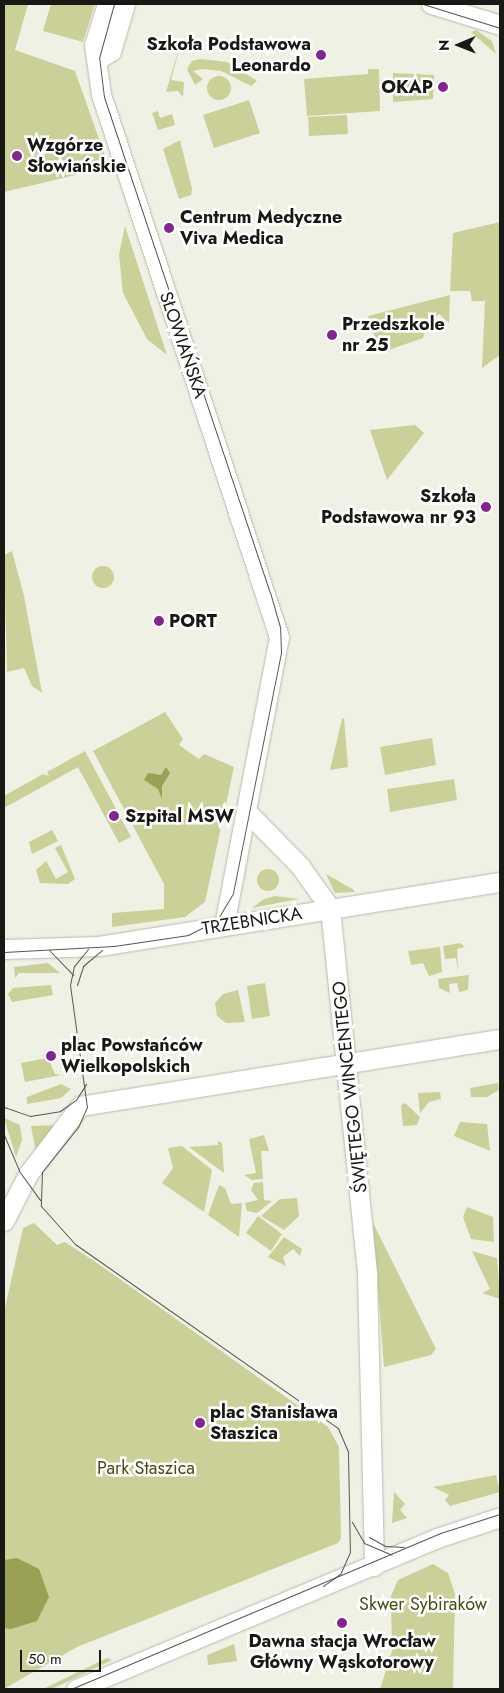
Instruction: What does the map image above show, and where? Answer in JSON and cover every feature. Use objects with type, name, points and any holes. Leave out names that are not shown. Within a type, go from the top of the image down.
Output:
[{"type":"street","name":"SŁOWIAŃSKA","points":[[107,4],[94,45],[107,116],[277,629],[277,657],[247,812]]},
{"type":"street","points":[[97,60],[111,51],[126,4]]},
{"type":"street","points":[[431,4],[500,25]]},
{"type":"street","points":[[224,925],[247,812]]},
{"type":"street","name":"ŚWIĘTEGO WINCENTEGO","points":[[247,812],[300,866],[330,908],[360,1174],[371,1336],[369,1393],[374,1566]]},
{"type":"street","name":"TRZEBNICKA","points":[[4,949],[96,946],[500,882]]},
{"type":"street","points":[[4,1221],[28,1174],[80,1106],[500,1038]]},
{"type":"street","points":[[76,1689],[456,1531],[500,1517]]},
{"type":"green space","points":[[4,4],[28,4],[15,50],[75,71],[109,167],[4,192]]},
{"type":"green space","points":[[51,4],[95,4],[83,42],[43,31]]},
{"type":"green space","points":[[476,30],[492,41],[496,54],[471,32]]},
{"type":"green space","points":[[184,31],[171,80],[184,82],[183,97],[178,91],[166,92]]},
{"type":"green space","points":[[201,59],[227,62],[257,81],[251,86],[221,71],[202,69],[193,71],[203,79],[195,85],[187,69],[192,61]]},
{"type":"green space","points":[[368,69],[379,69],[380,111],[307,116],[304,79],[368,74]]},
{"type":"green space","points":[[393,73],[434,75],[433,99],[393,102]]},
{"type":"green space","points":[[219,76],[228,79],[231,88],[228,97],[219,100],[210,97],[207,88],[210,79]]},
{"type":"green space","points":[[249,100],[260,133],[214,148],[203,115]]},
{"type":"green space","points":[[158,111],[160,118],[172,114],[175,125],[158,130],[152,113]]},
{"type":"green space","points":[[347,115],[348,134],[309,136],[308,117]]},
{"type":"green space","points":[[180,140],[192,189],[191,195],[179,199],[163,149]]},
{"type":"green space","points":[[500,222],[500,355],[482,368],[485,301],[472,301],[470,291],[450,291],[453,233]]},
{"type":"green space","points":[[125,226],[167,355],[147,339],[123,293],[119,255]]},
{"type":"green space","points":[[450,295],[449,323],[439,314],[434,319],[429,316],[423,338],[380,353],[368,316]]},
{"type":"green space","points":[[415,425],[424,433],[387,480],[370,430]]},
{"type":"green space","points":[[12,551],[24,596],[42,693],[32,686],[24,668],[7,672],[4,555]]},
{"type":"green space","points":[[103,566],[111,569],[114,577],[111,585],[103,588],[95,585],[92,577],[95,569]]},
{"type":"green space","points":[[165,712],[183,739],[179,745],[199,759],[204,754],[234,767],[205,902],[185,917],[112,927],[112,913],[164,909],[164,884],[93,751]]},
{"type":"green space","points":[[344,718],[348,767],[330,770],[342,719]]},
{"type":"green space","points":[[432,738],[436,765],[385,775],[380,747]]},
{"type":"green space","points":[[85,751],[131,837],[119,843],[78,767],[4,808],[4,796],[43,774],[49,776],[47,772]]},
{"type":"green space","points":[[454,779],[457,800],[390,812],[387,789]]},
{"type":"green space","points":[[52,830],[58,841],[32,854],[29,842]]},
{"type":"green space","points":[[61,845],[75,879],[68,884],[40,883],[36,870],[46,861],[56,879],[68,872],[55,848]]},
{"type":"green space","points":[[268,869],[276,872],[279,880],[276,888],[268,891],[260,888],[257,880],[260,872]]},
{"type":"green space","points":[[326,874],[354,890],[354,892],[335,893]]},
{"type":"green space","points":[[275,896],[299,899],[252,908],[264,899]]},
{"type":"green space","points":[[460,943],[465,947],[457,949],[458,973],[456,958],[445,959],[443,946]]},
{"type":"green space","points":[[440,947],[442,972],[429,976],[423,963],[411,965],[408,951]]},
{"type":"green space","points":[[48,963],[60,973],[19,973],[15,978],[14,967]]},
{"type":"green space","points":[[469,975],[468,990],[459,992],[457,983],[449,984],[450,993],[439,988],[438,979]]},
{"type":"green space","points":[[265,983],[270,1016],[252,1019],[247,986]]},
{"type":"green space","points":[[51,985],[53,995],[12,1002],[8,994],[13,988]]},
{"type":"green space","points":[[238,990],[245,1022],[226,1023],[217,1016],[215,1003],[223,994]]},
{"type":"green space","points":[[48,1058],[55,1074],[61,1075],[25,1082],[21,1063]]},
{"type":"green space","points":[[498,1083],[499,1090],[487,1097],[471,1097],[470,1088]]},
{"type":"green space","points":[[61,1084],[71,1089],[61,1098],[27,1104],[27,1097]]},
{"type":"green space","points":[[440,1092],[441,1099],[429,1102],[420,1113],[418,1093]]},
{"type":"green space","points":[[405,1103],[420,1117],[417,1125],[403,1126],[401,1105]]},
{"type":"green space","points":[[4,1118],[20,1125],[22,1140],[16,1157]]},
{"type":"green space","points":[[460,1122],[487,1124],[490,1151],[454,1136]]},
{"type":"green space","points":[[57,1125],[36,1152],[31,1126]]},
{"type":"green space","points":[[264,1135],[269,1151],[261,1151],[263,1179],[252,1180],[244,1175],[256,1173],[249,1139]]},
{"type":"green space","points":[[218,1141],[222,1143],[224,1173],[189,1147],[218,1145]]},
{"type":"green space","points":[[182,1146],[212,1170],[204,1212],[162,1183],[173,1168],[168,1148]]},
{"type":"green space","points":[[263,1182],[264,1200],[272,1201],[257,1213],[247,1211],[245,1203],[258,1200],[251,1190],[254,1183]]},
{"type":"green space","points":[[219,1185],[225,1188],[231,1204],[242,1203],[239,1237],[208,1215]]},
{"type":"green space","points":[[297,1198],[299,1216],[284,1230],[261,1216],[280,1199]]},
{"type":"green space","points":[[467,1207],[493,1217],[494,1242],[471,1239],[463,1217]]},
{"type":"green space","points":[[258,1216],[282,1234],[271,1251],[246,1233]]},
{"type":"green space","name":"Park Staszica","points":[[34,1223],[57,1245],[65,1242],[100,1265],[328,1427],[339,1447],[341,1538],[338,1543],[77,1647],[4,1689],[4,1312],[23,1228]]},
{"type":"green space","points":[[373,1223],[436,1349],[431,1355],[384,1367]]},
{"type":"green space","points":[[284,1237],[302,1249],[300,1256],[293,1249],[283,1257],[286,1266],[268,1257]]},
{"type":"green space","points":[[472,1251],[497,1258],[500,1299],[482,1293],[490,1289]]},
{"type":"green space","points":[[496,1475],[500,1492],[450,1506],[445,1500],[449,1495],[433,1487]]},
{"type":"green space","points":[[394,1492],[405,1504],[400,1510],[407,1518],[392,1523]]},
{"type":"green space","name":"Skwer Sybiraków","points":[[433,1564],[448,1573],[455,1594],[453,1689],[380,1689],[392,1651],[391,1596],[398,1580]]},
{"type":"green space","points":[[234,1644],[237,1661],[208,1665],[207,1655]]},
{"type":"green space","points":[[107,1658],[112,1660],[52,1689],[43,1689]]},
{"type":"shaded area","points":[[166,767],[170,773],[162,786],[162,799],[158,789],[144,780],[148,773],[161,775]]},
{"type":"shaded area","points":[[17,1558],[39,1569],[49,1597],[37,1621],[11,1629],[4,1628],[4,1560]]},
{"type":"tram line","points":[[4,952],[114,946],[188,935],[217,920],[233,893],[281,652],[280,627],[270,593],[104,97],[99,58],[114,4]]},
{"type":"tram line","points":[[423,4],[500,28]]},
{"type":"tram line","points":[[88,949],[74,966],[70,985],[87,1107],[78,1127],[42,1172],[41,1206],[75,1244],[338,1428],[348,1452],[350,1552],[340,1574],[323,1586]]},
{"type":"tram line","points":[[49,950],[73,975]]},
{"type":"tram line","points":[[77,985],[83,966],[102,950]]},
{"type":"tram line","points":[[4,1107],[30,1116],[60,1111],[76,1100],[86,1084]]},
{"type":"tram line","points":[[4,1135],[19,1171],[40,1200]]},
{"type":"tram line","points":[[71,1689],[440,1533],[500,1514]]},
{"type":"tram line","points":[[352,1522],[364,1543],[392,1555]]},
{"type":"tram line","points":[[369,1537],[385,1546],[404,1547]]},
{"type":"place","name":"Szkoła Podstawowa Leonardo","points":[[321,55]]},
{"type":"place","name":"OKAP","points":[[443,87]]},
{"type":"place","name":"Wzgórze Słowiańskie","points":[[17,156]]},
{"type":"place","name":"Centrum Medyczne Viva Medica","points":[[169,228]]},
{"type":"place","name":"Przedszkole nr 25","points":[[332,335]]},
{"type":"place","name":"Szkoła Podstawowa nr 93","points":[[486,507]]},
{"type":"place","name":"PORT","points":[[159,621]]},
{"type":"place","name":"Szpital MSW","points":[[114,816]]},
{"type":"place","name":"plac Powstańców Wielkopolskich","points":[[51,1056]]},
{"type":"place","name":"plac Stanisława Staszica","points":[[200,1423]]},
{"type":"place","name":"Dawna stacja Wrocław Główny Wąskotorowy","points":[[342,1623]]}]
